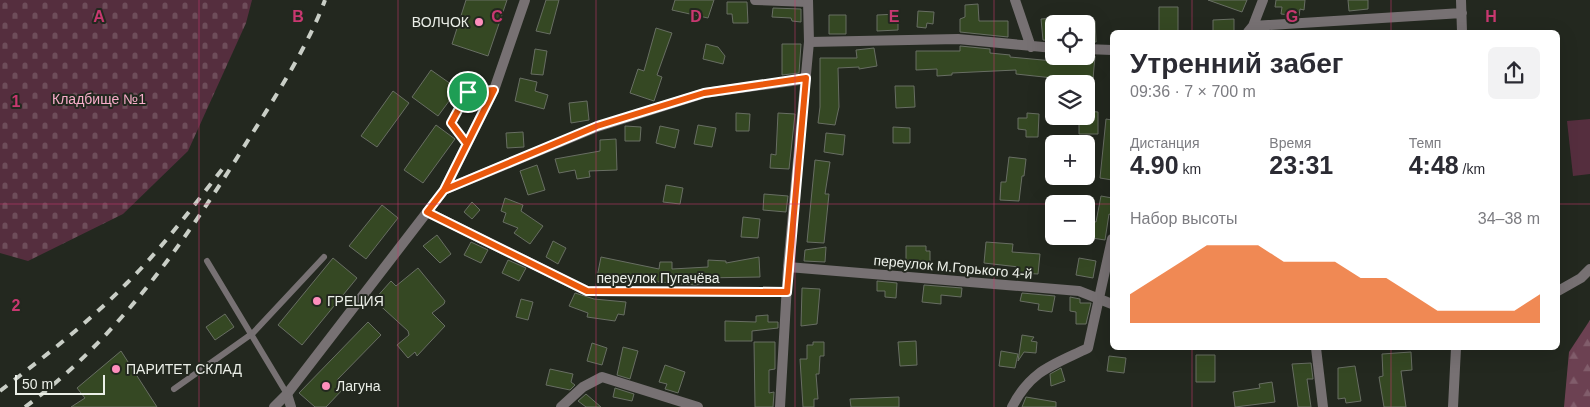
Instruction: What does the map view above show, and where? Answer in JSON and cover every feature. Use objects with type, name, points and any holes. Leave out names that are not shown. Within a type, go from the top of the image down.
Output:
[{"type":"street","points":[[274,407],[288,394],[444,190],[494,90],[525,0]]},
{"type":"street","points":[[755,0],[808,1],[809,42],[788,267],[780,407]]},
{"type":"street","points":[[1015,0],[1031,47]]},
{"type":"street","points":[[1263,0],[1250,29],[1462,13]]},
{"type":"street","points":[[1461,0],[1462,30]]},
{"type":"street","points":[[809,42],[958,39],[1045,48]]},
{"type":"street","points":[[1095,49],[1110,50]]},
{"type":"street","points":[[444,190],[597,126],[704,93],[806,78]]},
{"type":"street","name":"переулок Пугачёва","points":[[427,212],[587,291],[787,292]]},
{"type":"street","points":[[1012,407],[1022,389],[1039,372],[1088,348],[1110,248]]},
{"type":"street","name":"переулок М.Горького 4-й","points":[[788,267],[1079,291],[1110,303]]},
{"type":"street","points":[[1560,290],[1581,278],[1590,269]]},
{"type":"street","points":[[1316,350],[1323,407]]},
{"type":"street","points":[[1453,407],[1456,350]]},
{"type":"street","points":[[561,407],[583,387],[602,377],[698,407]]},
{"type":"street","points":[[288,394],[291,407]]},
{"type":"lane","points":[[467,144],[451,123],[468,92],[494,90]]},
{"type":"lane","points":[[174,390],[253,333],[324,258]]},
{"type":"lane","points":[[207,261],[253,333],[288,394]]},
{"type":"green space","name":"Кладбище №1","points":[[0,0],[252,0],[246,23],[188,151],[123,214],[28,261],[0,253]]},
{"type":"green space","points":[[1590,119],[1590,174],[1573,176],[1567,121]]},
{"type":"green space","points":[[1590,320],[1590,407],[1564,407],[1569,352]]},
{"type":"building","name":"ВОЛЧОК","points":[[466,0],[507,0],[488,56],[452,44]]},
{"type":"building","points":[[546,0],[559,0],[550,34],[536,31]]},
{"type":"building","points":[[675,0],[714,0],[708,18],[672,10]]},
{"type":"building","points":[[1208,0],[1247,0],[1242,12]]},
{"type":"building","points":[[1276,0],[1305,0],[1304,10],[1300,9],[1299,16],[1281,14],[1282,7],[1275,7]]},
{"type":"building","points":[[1348,0],[1368,0],[1368,9],[1349,11]]},
{"type":"building","points":[[727,2],[747,2],[748,23],[733,23],[732,14],[727,14]]},
{"type":"building","points":[[978,4],[979,21],[1008,21],[1008,37],[960,32],[960,19],[965,17],[965,5]]},
{"type":"building","points":[[1159,7],[1178,7],[1178,30],[1159,30]]},
{"type":"building","points":[[773,8],[801,9],[801,22],[792,21],[791,18],[772,17]]},
{"type":"building","points":[[918,11],[934,12],[933,24],[927,23],[926,28],[917,27]]},
{"type":"building","points":[[898,14],[898,30],[877,31],[877,15]]},
{"type":"building","points":[[829,15],[846,15],[846,34],[829,34]]},
{"type":"building","points":[[1041,19],[1045,19],[1045,40],[1043,40]]},
{"type":"building","points":[[1234,19],[1234,30],[1213,30],[1213,20]]},
{"type":"building","points":[[656,28],[672,33],[657,75],[662,77],[654,101],[630,93],[638,69],[644,71]]},
{"type":"building","points":[[706,44],[718,47],[725,56],[723,64],[703,59]]},
{"type":"building","points":[[782,44],[801,44],[799,73],[782,75]]},
{"type":"building","points":[[960,46],[990,49],[990,53],[1045,60],[1045,65],[1094,65],[1093,75],[1045,75],[1045,77],[1016,74],[1016,70],[952,73],[952,75],[937,76],[937,69],[916,70],[916,51],[960,51]]},
{"type":"building","points":[[874,48],[877,66],[859,69],[859,67],[838,68],[839,107],[835,125],[818,123],[820,107],[820,58],[857,58],[856,50]]},
{"type":"building","points":[[535,49],[547,51],[543,75],[531,74]]},
{"type":"building","name":"ВОЛЧОК","points":[[431,70],[458,89],[438,116],[412,97]]},
{"type":"building","points":[[520,78],[537,82],[535,91],[548,95],[544,109],[515,101]]},
{"type":"building","points":[[895,86],[914,86],[915,107],[896,108]]},
{"type":"building","points":[[393,91],[409,103],[377,147],[361,136]]},
{"type":"building","points":[[587,101],[589,120],[571,123],[569,103]]},
{"type":"building","points":[[1095,112],[1098,112],[1098,134],[1079,134],[1079,125],[1095,125]]},
{"type":"building","points":[[736,113],[750,114],[749,131],[736,131]]},
{"type":"building","points":[[778,113],[795,114],[789,169],[770,168],[771,154],[776,155]]},
{"type":"building","points":[[1027,113],[1039,114],[1038,137],[1026,137],[1026,130],[1018,129],[1018,118],[1027,118]]},
{"type":"building","points":[[1106,119],[1110,120],[1110,180],[1100,178]]},
{"type":"building","points":[[436,125],[455,139],[423,183],[404,170]]},
{"type":"building","points":[[698,125],[716,128],[712,147],[694,144]]},
{"type":"building","points":[[625,126],[641,127],[640,141],[625,141]]},
{"type":"building","points":[[660,126],[679,130],[675,148],[656,143]]},
{"type":"building","points":[[893,127],[910,128],[910,143],[893,143]]},
{"type":"building","points":[[523,132],[524,147],[507,148],[506,133]]},
{"type":"building","points":[[826,133],[845,135],[843,155],[824,152]]},
{"type":"building","points":[[616,139],[617,170],[589,171],[590,177],[577,179],[575,170],[559,173],[555,159],[600,151],[600,140]]},
{"type":"building","points":[[1009,157],[1026,159],[1019,201],[1000,200],[1001,182],[1006,182]]},
{"type":"building","points":[[815,160],[830,162],[825,194],[829,194],[824,243],[807,242]]},
{"type":"building","points":[[537,165],[545,190],[528,195],[520,171]]},
{"type":"building","points":[[666,185],[683,188],[680,204],[663,202]]},
{"type":"building","points":[[764,194],[788,196],[786,212],[763,210]]},
{"type":"building","points":[[1101,196],[1110,198],[1110,214],[1105,240],[1095,238],[1095,222]]},
{"type":"building","points":[[505,198],[523,205],[521,211],[543,226],[530,244],[514,233],[518,228],[503,222],[506,213],[501,211]]},
{"type":"building","points":[[472,202],[480,210],[472,219],[464,212]]},
{"type":"building","name":"ГРЕЦИЯ","points":[[382,205],[398,218],[366,259],[349,246]]},
{"type":"building","points":[[743,217],[760,219],[758,238],[741,237]]},
{"type":"building","points":[[437,235],[451,254],[440,263],[423,246]]},
{"type":"building","points":[[553,241],[566,248],[558,264],[546,257]]},
{"type":"building","points":[[471,242],[488,250],[481,263],[464,255]]},
{"type":"building","points":[[986,242],[1013,244],[1012,252],[1040,254],[1038,274],[1019,273],[1019,267],[984,263]]},
{"type":"building","points":[[906,246],[926,246],[926,251],[930,251],[930,262],[906,262]]},
{"type":"building","points":[[826,247],[825,262],[804,261],[805,250]]},
{"type":"building","points":[[601,257],[659,269],[660,262],[672,262],[672,269],[708,267],[708,260],[726,261],[726,263],[759,257],[760,277],[702,278],[703,284],[695,285],[649,281],[648,284],[624,281],[623,283],[597,277]]},
{"type":"building","name":"ГРЕЦИЯ","points":[[333,258],[357,278],[302,345],[278,325]]},
{"type":"building","points":[[1079,258],[1096,261],[1093,278],[1076,275]]},
{"type":"building","points":[[508,260],[526,268],[519,281],[502,273]]},
{"type":"building","points":[[418,268],[445,301],[444,304],[432,313],[445,326],[417,356],[415,352],[408,358],[397,345],[409,335],[408,331],[374,300],[391,281],[396,286]]},
{"type":"building","points":[[877,281],[897,283],[896,298],[885,297],[885,291],[877,291]]},
{"type":"building","points":[[924,285],[962,288],[961,297],[941,295],[941,304],[922,302]]},
{"type":"building","points":[[802,288],[820,289],[817,324],[801,326]]},
{"type":"building","points":[[575,293],[594,299],[626,302],[624,315],[618,314],[615,321],[587,317],[588,313],[569,306]]},
{"type":"building","points":[[1022,293],[1055,296],[1052,312],[1038,310],[1039,304],[1020,301]]},
{"type":"building","points":[[1070,297],[1080,299],[1080,303],[1091,303],[1086,324],[1076,324],[1076,312],[1070,311]]},
{"type":"building","points":[[521,299],[533,302],[528,320],[516,317]]},
{"type":"building","points":[[225,314],[234,327],[215,340],[206,327]]},
{"type":"building","points":[[768,315],[768,322],[778,322],[778,328],[752,331],[752,341],[725,341],[725,321],[756,322],[756,316]]},
{"type":"building","points":[[368,322],[381,335],[337,380],[344,388],[326,407],[315,407],[299,393]]},
{"type":"building","points":[[1022,335],[1034,337],[1031,341],[1037,342],[1036,353],[1024,352],[1018,361]]},
{"type":"building","points":[[916,341],[917,365],[900,366],[898,342]]},
{"type":"building","points":[[754,342],[775,342],[775,369],[769,370],[769,393],[774,392],[773,407],[755,407]]},
{"type":"building","points":[[813,342],[824,342],[824,356],[820,356],[819,374],[816,374],[818,399],[814,399],[814,407],[803,407],[800,359],[807,359],[807,345],[813,345]]},
{"type":"building","points":[[592,343],[607,348],[602,365],[587,361]]},
{"type":"building","points":[[623,347],[638,351],[630,379],[617,375]]},
{"type":"building","name":"ПАРИТЕТ СКЛАД","points":[[121,351],[157,407],[71,407],[85,398],[77,388]]},
{"type":"building","points":[[1001,351],[1018,354],[1015,368],[999,366]]},
{"type":"building","points":[[1411,352],[1412,370],[1401,371],[1406,407],[1384,407],[1379,377],[1383,376],[1382,354]]},
{"type":"building","points":[[1196,355],[1215,355],[1215,382],[1196,382]]},
{"type":"building","points":[[1109,356],[1126,358],[1124,373],[1107,371]]},
{"type":"building","points":[[1311,363],[1313,379],[1307,379],[1311,407],[1298,407],[1292,364]]},
{"type":"building","points":[[665,365],[685,372],[678,393],[665,389],[667,384],[659,382]]},
{"type":"building","points":[[1355,366],[1361,401],[1346,403],[1345,398],[1338,399],[1338,368]]},
{"type":"building","points":[[1061,368],[1065,381],[1051,386],[1050,374]]},
{"type":"building","points":[[550,369],[573,374],[571,382],[575,385],[570,390],[546,385]]},
{"type":"building","points":[[1272,382],[1275,402],[1235,407],[1233,392],[1260,388],[1259,384]]},
{"type":"building","points":[[615,388],[634,394],[632,401],[613,397]]},
{"type":"building","points":[[586,394],[601,407],[586,407],[578,401]]},
{"type":"building","points":[[899,397],[899,407],[851,407],[850,399]]},
{"type":"building","points":[[1026,397],[1056,402],[1056,407],[1022,407]]},
{"type":"railway","points":[[25,407],[60,379],[92,349],[122,317],[177,248],[281,87],[301,52],[325,0]]},
{"type":"railway","points":[[0,391],[81,326],[141,269],[227,163]]},
{"type":"place","name":"ВОЛЧОК","points":[[479,22]]},
{"type":"place","name":"ГРЕЦИЯ","points":[[317,301]]},
{"type":"place","name":"ПАРИТЕТ СКЛАД","points":[[116,369]]},
{"type":"place","name":"Лагуна","points":[[326,386]]},
{"type":"route","points":[[468,92],[451,123],[467,144],[444,190],[427,212],[587,291],[787,292],[806,78],[704,93],[597,126],[444,190],[467,144],[494,90],[468,92]]}]
